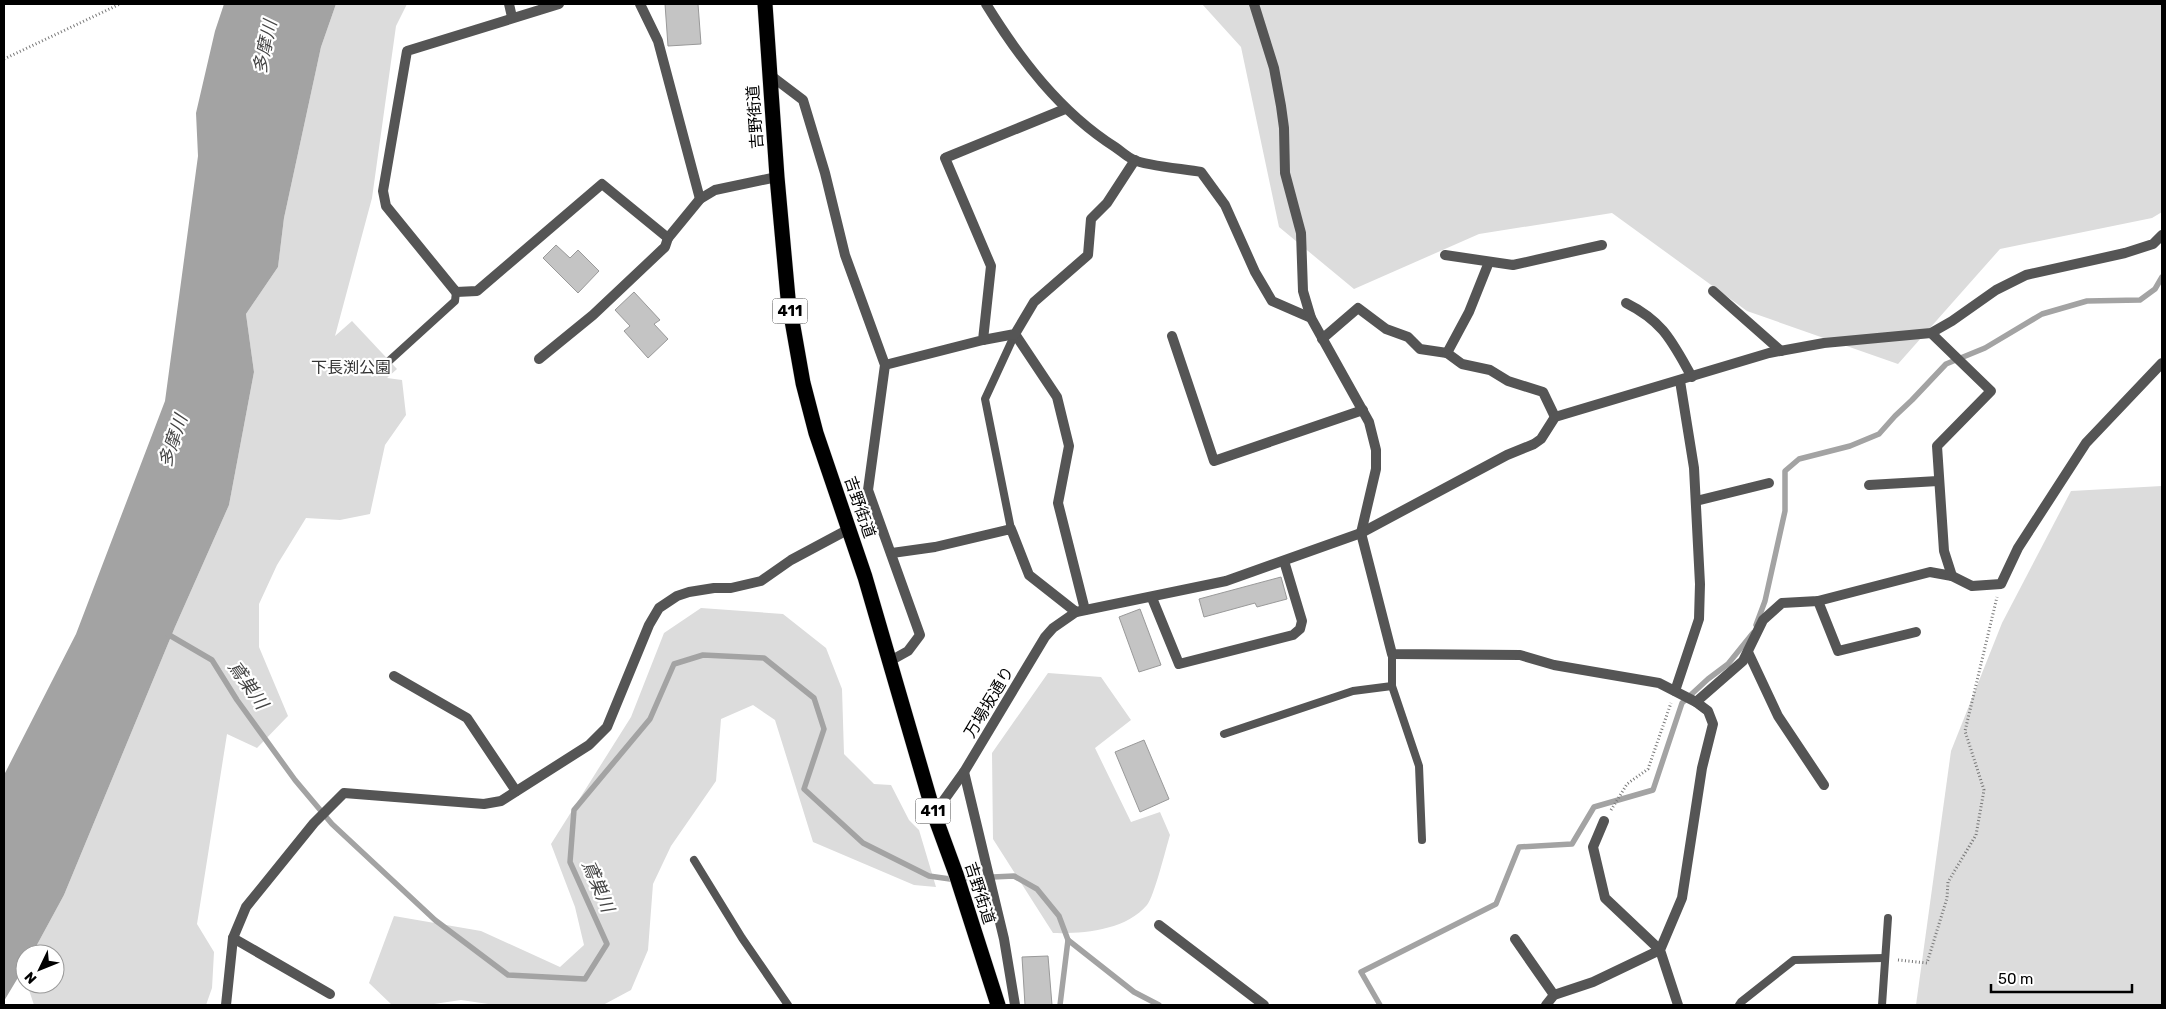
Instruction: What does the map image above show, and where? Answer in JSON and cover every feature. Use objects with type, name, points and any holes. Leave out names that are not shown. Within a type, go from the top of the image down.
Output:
[{"type":"highway","name":"吉野街道","points":[[765,4],[777,177],[788,298],[803,383],[816,433],[849,529],[890,661],[934,814],[956,874],[998,1005]]},
{"type":"street","points":[[509,4],[512,17]]},
{"type":"street","points":[[560,4],[512,17],[407,51],[384,191],[386,206],[456,292],[477,291],[602,184],[668,238]]},
{"type":"street","points":[[640,4],[658,41],[700,199]]},
{"type":"street","points":[[986,4],[1006,36],[1034,74],[1065,109],[1098,137],[1135,160],[1201,172],[1225,205],[1255,272],[1272,301],[1310,318]]},
{"type":"street","points":[[1254,4],[1274,68],[1281,106],[1284,128],[1285,173],[1301,234],[1304,291],[1310,318],[1363,410],[1369,422],[1376,450],[1376,469],[1361,533],[1392,654],[1520,655],[1554,665],[1659,683],[1696,702],[1708,711],[1713,724],[1702,768],[1682,898],[1660,950],[1593,982],[1554,995],[1546,1005]]},
{"type":"street","points":[[770,75],[803,100],[825,173],[846,255],[885,365],[868,490],[920,635],[908,651],[890,661]]},
{"type":"street","points":[[983,340],[991,266],[944,158],[1065,109]]},
{"type":"street","points":[[885,365],[983,340],[1015,334],[1034,302],[1088,255],[1091,220],[1107,203],[1135,160]]},
{"type":"street","points":[[539,359],[593,315],[665,247],[668,238],[700,199],[715,190],[777,177]]},
{"type":"street","points":[[892,553],[934,547],[1011,529],[1029,575],[1080,612],[1226,581],[1361,533],[1508,455],[1534,444],[1541,439],[1555,417],[1781,351],[1824,343],[1931,333],[1952,321],[1996,290],[2026,275],[2124,253],[2153,244],[2162,235]]},
{"type":"street","points":[[1445,256],[1513,266],[1602,245]]},
{"type":"street","points":[[1447,353],[1469,312],[1489,262]]},
{"type":"street","points":[[1713,291],[1781,351]]},
{"type":"street","points":[[1626,303],[1645,312],[1665,330],[1692,377]]},
{"type":"street","points":[[1322,339],[1358,308],[1386,329],[1408,337],[1420,349],[1447,353],[1462,364],[1490,370],[1508,381],[1543,392],[1555,417]]},
{"type":"street","points":[[1931,333],[1990,391],[1937,446],[1944,551],[1952,576]]},
{"type":"street","points":[[1015,334],[1057,397],[1069,446],[1058,503],[1080,612]]},
{"type":"street","points":[[1172,336],[1214,461],[1363,410]]},
{"type":"street","points":[[1696,702],[1743,661],[1763,620],[1782,603],[1818,601],[1930,572],[1952,576],[1972,586],[2001,584],[2018,548],[2086,443],[2162,363]]},
{"type":"street","points":[[1676,691],[1699,619],[1694,468],[1680,381]]},
{"type":"street","points":[[1869,485],[1938,480]]},
{"type":"street","points":[[1696,501],[1769,483]]},
{"type":"street","points":[[226,1005],[233,938],[246,907],[314,823],[344,793],[484,804],[501,801],[589,745],[607,727],[649,625],[659,608],[676,596],[689,592],[714,588],[731,588],[761,582],[791,560],[849,529]]},
{"type":"street","points":[[1152,598],[1179,664],[1293,635],[1300,629],[1302,621],[1284,561]]},
{"type":"street","points":[[1818,601],[1838,651],[1916,632]]},
{"type":"street","name":"万場坂通り","points":[[934,814],[964,772],[1045,637],[1053,628],[1080,612]]},
{"type":"street","points":[[1748,652],[1778,716],[1824,785]]},
{"type":"street","points":[[394,676],[467,718],[516,791]]},
{"type":"street","points":[[964,772],[1004,939],[1015,1005]]},
{"type":"street","points":[[1604,821],[1593,847],[1606,898],[1660,950],[1678,1005]]},
{"type":"street","points":[[1159,925],[1264,1005]]},
{"type":"street","points":[[233,938],[330,994]]},
{"type":"street","points":[[1515,938],[1554,995]]},
{"type":"lane","points":[[389,361],[455,301],[456,292]]},
{"type":"lane","points":[[1011,529],[985,399],[1015,334]]},
{"type":"lane","points":[[1392,654],[1392,686],[1419,766],[1422,840]]},
{"type":"lane","points":[[1224,734],[1353,691],[1392,686]]},
{"type":"lane","points":[[694,860],[742,938],[788,1005]]},
{"type":"lane","points":[[1882,1005],[1888,918]]},
{"type":"lane","points":[[1740,1005],[1741,1002],[1794,960],[1885,958]]},
{"type":"path","points":[[4,59],[120,4]]},
{"type":"path","points":[[1885,958],[1927,963],[1947,898],[1948,882],[1976,834],[1984,790],[1965,731],[2001,584]]},
{"type":"path","points":[[1604,821],[1627,784],[1648,769],[1676,691]]},
{"type":"green space","name":"下長渕公園","points":[[336,4],[407,4],[396,26],[372,198],[335,336],[352,321],[397,369],[387,378],[402,380],[406,415],[385,445],[370,514],[340,520],[306,518],[277,565],[259,604],[259,647],[288,716],[257,748],[227,734],[197,924],[214,952],[212,988],[206,1005],[34,1005],[30,994],[65,994],[65,944],[37,944],[64,895],[175,627],[229,505],[254,372],[246,314],[278,267],[284,218],[321,47]]},
{"type":"green space","points":[[1202,4],[2162,4],[2162,212],[2152,218],[2000,249],[1898,364],[1747,311],[1612,213],[1479,234],[1354,289],[1279,227],[1241,47]]},
{"type":"green space","points":[[2162,486],[2162,1005],[1916,1005],[1951,751],[2002,623],[2071,491]]},
{"type":"green space","points":[[701,608],[783,614],[826,648],[842,689],[844,754],[874,784],[891,785],[909,820],[919,830],[936,887],[914,885],[813,842],[775,720],[753,705],[721,719],[716,781],[671,846],[653,884],[648,950],[631,990],[603,1005],[495,1005],[461,1000],[427,1005],[392,1005],[369,983],[394,916],[481,931],[560,967],[584,945],[575,907],[551,844],[631,717],[664,633]]},
{"type":"green space","points":[[1048,673],[1101,677],[1131,720],[1095,748],[1131,822],[1160,812],[1170,835],[1156,883],[1147,905],[1128,920],[1104,929],[1078,933],[1053,933],[993,839],[992,753]]},
{"type":"water","name":"多摩川","points":[[224,4],[336,4],[321,47],[284,218],[278,267],[246,314],[254,372],[229,505],[175,627],[64,895],[37,944],[15,944],[15,983],[4,1001],[4,775],[76,634],[165,401],[198,156],[196,113],[215,31]]},
{"type":"building","points":[[665,4],[698,4],[701,44],[668,46]]},
{"type":"building","points":[[556,245],[570,258],[578,250],[599,271],[578,293],[543,258]]},
{"type":"building","points":[[634,292],[660,320],[654,324],[668,339],[648,358],[624,331],[630,326],[615,310]]},
{"type":"building","points":[[1281,577],[1287,599],[1257,607],[1255,603],[1204,617],[1199,599]]},
{"type":"building","points":[[1140,609],[1161,665],[1139,672],[1119,617]]},
{"type":"building","points":[[1144,740],[1169,799],[1140,812],[1115,752]]},
{"type":"building","points":[[1048,956],[1052,1005],[1025,1005],[1022,957]]},
{"type":"waterway","points":[[1756,625],[1765,601],[1785,511],[1785,471],[1799,459],[1850,446],[1879,434],[1946,364],[1985,348],[2042,314],[2087,301],[2140,300],[2155,289],[2162,277]]},
{"type":"waterway","name":"鳶巣川","points":[[164,632],[212,660],[237,700],[295,780],[332,824],[435,920],[508,975],[585,979],[607,944],[570,862],[574,810],[650,719],[674,664],[703,655],[764,658],[814,698],[824,729],[804,789],[863,843],[929,876],[950,879],[1014,876],[1037,889],[1059,916],[1068,940],[1134,992],[1159,1005]]},
{"type":"waterway","points":[[1380,1005],[1361,972],[1496,904],[1519,847],[1572,844],[1594,807],[1653,790],[1682,703],[1728,664],[1753,633]]},
{"type":"waterway","points":[[1060,1005],[1068,940]]}]
